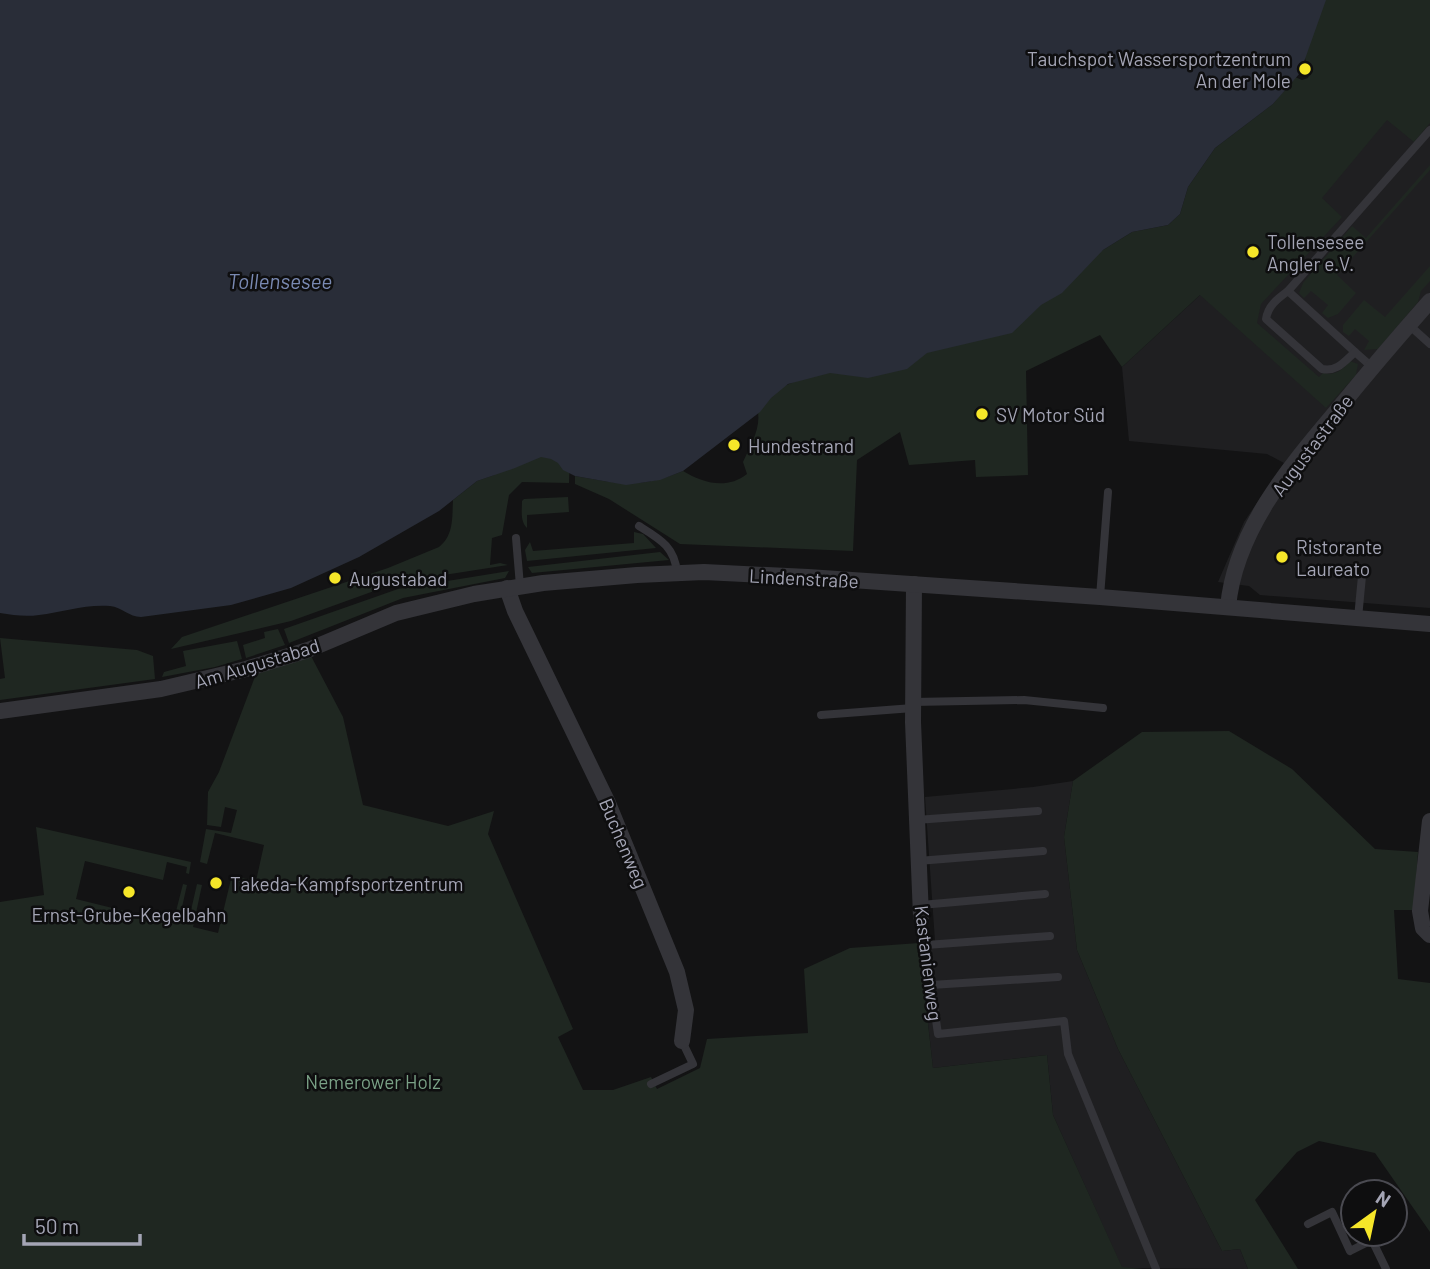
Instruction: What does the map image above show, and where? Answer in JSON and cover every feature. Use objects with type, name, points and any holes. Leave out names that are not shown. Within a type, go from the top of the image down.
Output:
[{"type":"street","name":"Augustastraße","points":[[1228,607],[1236,566],[1253,527],[1278,487],[1310,442],[1430,301]]},
{"type":"street","name":"Lindenstraße","points":[[513,587],[677,573],[808,577],[1430,624]]},
{"type":"street","name":"Kastanienweg","points":[[914,584],[913,705],[921,911]]},
{"type":"street","name":"Am Augustabad","points":[[0,711],[127,694],[246,670],[308,650],[396,613],[513,587]]},
{"type":"street","name":"Buchenweg","points":[[513,587],[515,611],[608,803],[677,972],[686,1010],[682,1041]]},
{"type":"street","points":[[1430,821],[1420,911],[1423,928],[1430,934]]},
{"type":"lane","points":[[1355,352],[1339,367],[1322,369],[1266,319],[1268,310],[1288,291],[1430,130]]},
{"type":"lane","points":[[1288,291],[1372,367]]},
{"type":"lane","points":[[1409,325],[1430,344]]},
{"type":"lane","points":[[1100,597],[1108,492]]},
{"type":"lane","points":[[639,526],[670,549],[675,556],[677,573]]},
{"type":"lane","points":[[513,587],[516,538]]},
{"type":"lane","points":[[1358,618],[1362,576]]},
{"type":"lane","points":[[821,715],[913,705],[1024,700],[1103,708]]},
{"type":"lane","points":[[916,820],[1038,811]]},
{"type":"lane","points":[[918,861],[1043,851]]},
{"type":"lane","points":[[921,911],[1045,894]]},
{"type":"lane","name":"Kastanienweg","points":[[921,911],[938,1034],[1064,1021],[1068,1054],[1157,1269]]},
{"type":"lane","points":[[926,945],[1051,936]]},
{"type":"lane","points":[[931,985],[1058,977]]},
{"type":"lane","name":"Buchenweg","points":[[652,1084],[693,1063],[682,1041]]},
{"type":"lane","points":[[1308,1224],[1332,1212],[1350,1251],[1372,1240],[1386,1269]]},
{"type":"shaded area","points":[[1430,67],[1430,608],[1260,595],[1249,586],[1218,582],[1244,522],[1284,463],[1267,454],[1129,441],[1122,367],[1199,296]]},
{"type":"shaded area","points":[[1073,781],[1064,837],[1077,950],[1118,1049],[1222,1251],[1240,1249],[1248,1269],[1122,1268],[1053,1115],[1047,1055],[933,1068],[919,943],[935,941],[925,797]]},
{"type":"green space","points":[[1309,0],[1430,0],[1430,123],[1414,142],[1387,120],[1322,198],[1342,217],[1261,304],[1257,323],[1319,377],[1323,373],[1338,372],[1350,361],[1358,364],[1356,375],[1326,408],[1200,295],[1122,367],[1100,335],[1026,371],[1028,475],[976,477],[975,460],[909,465],[900,432],[857,460],[853,551],[680,544],[609,499],[575,484],[575,476],[642,483],[683,471],[715,483],[739,479],[747,474],[743,462],[758,423],[754,399],[1103,250],[1132,232],[1168,225],[1180,214],[1188,187],[1215,148],[1273,104],[1295,77],[1302,80],[1308,78],[1310,71],[1305,58],[1294,53]]},
{"type":"green space","points":[[1430,165],[1430,170],[1337,275],[1356,293],[1338,314],[1328,318],[1322,313],[1328,305],[1311,291],[1304,298],[1299,293],[1303,283],[1352,226],[1366,238]]},
{"type":"green space","points":[[1430,266],[1430,281],[1421,291],[1418,302],[1378,349],[1364,350],[1369,341],[1355,329],[1349,336],[1343,332],[1343,325],[1364,300],[1385,317]]},
{"type":"green space","points":[[570,450],[569,483],[522,482],[509,495],[502,535],[492,538],[490,565],[508,565],[399,582],[291,621],[171,649],[182,637],[388,568],[439,547],[450,532],[453,500],[477,481],[494,475],[508,458]]},
{"type":"green space","points":[[568,497],[569,512],[527,515],[527,528],[522,519],[524,499]]},
{"type":"green space","points":[[634,532],[643,534],[656,548],[527,561],[525,550],[530,542],[533,551],[634,543]]},
{"type":"green space","points":[[660,552],[669,560],[532,573],[528,567]]},
{"type":"green space","points":[[509,571],[505,578],[403,598],[289,643],[284,629],[398,589]]},
{"type":"green space","points":[[278,629],[285,645],[246,658],[243,645],[265,638],[264,632]]},
{"type":"green space","points":[[0,638],[137,650],[153,656],[155,679],[0,700],[0,679],[5,678]]},
{"type":"green space","points":[[237,641],[242,659],[162,677],[164,672],[186,666],[183,651]]},
{"type":"green space","name":"Nemerower Holz","points":[[311,656],[343,717],[363,805],[448,826],[494,811],[488,834],[573,1029],[558,1037],[583,1090],[613,1090],[651,1077],[657,1089],[700,1068],[707,1039],[808,1033],[804,969],[850,948],[919,943],[933,1068],[1047,1055],[1053,1115],[1122,1267],[1143,1269],[0,1269],[0,902],[44,895],[36,827],[191,862],[189,874],[186,873],[187,867],[167,862],[163,880],[85,861],[76,899],[173,923],[183,884],[187,885],[180,916],[189,919],[197,884],[202,885],[193,927],[218,933],[232,875],[256,881],[264,845],[215,833],[207,864],[200,862],[206,829],[231,833],[237,810],[225,807],[221,827],[207,825],[208,792],[219,772],[256,674]]},
{"type":"green space","points":[[1229,731],[1292,769],[1375,849],[1418,852],[1414,910],[1394,910],[1398,979],[1430,983],[1430,1232],[1409,1202],[1409,1178],[1392,1178],[1375,1153],[1319,1141],[1297,1152],[1255,1200],[1298,1269],[1248,1269],[1240,1249],[1222,1251],[1118,1049],[1077,950],[1064,837],[1073,781],[1142,732]]},
{"type":"water","name":"Tollensesee","points":[[0,0],[1326,0],[1300,73],[1273,104],[1215,148],[1188,187],[1180,214],[1168,225],[1132,232],[1103,250],[1062,293],[1041,305],[1012,333],[927,353],[907,369],[868,378],[830,373],[788,384],[771,398],[760,412],[683,471],[660,480],[626,485],[575,476],[551,459],[541,457],[477,481],[439,511],[359,557],[291,588],[231,605],[141,617],[114,607],[101,606],[34,616],[0,613]]},
{"type":"place","name":"Tauchspot Wassersportzentrum An der Mole","points":[[1305,69]]},
{"type":"place","name":"Tollensesee Angler e.V.","points":[[1253,252]]},
{"type":"place","name":"SV Motor Süd","points":[[982,414]]},
{"type":"place","name":"Hundestrand","points":[[734,445]]},
{"type":"place","name":"Ristorante Laureato","points":[[1282,557]]},
{"type":"place","name":"Augustabad","points":[[335,578]]},
{"type":"place","name":"Takeda-Kampfsportzentrum","points":[[216,883]]},
{"type":"place","name":"Ernst-Grube-Kegelbahn","points":[[129,892]]}]
